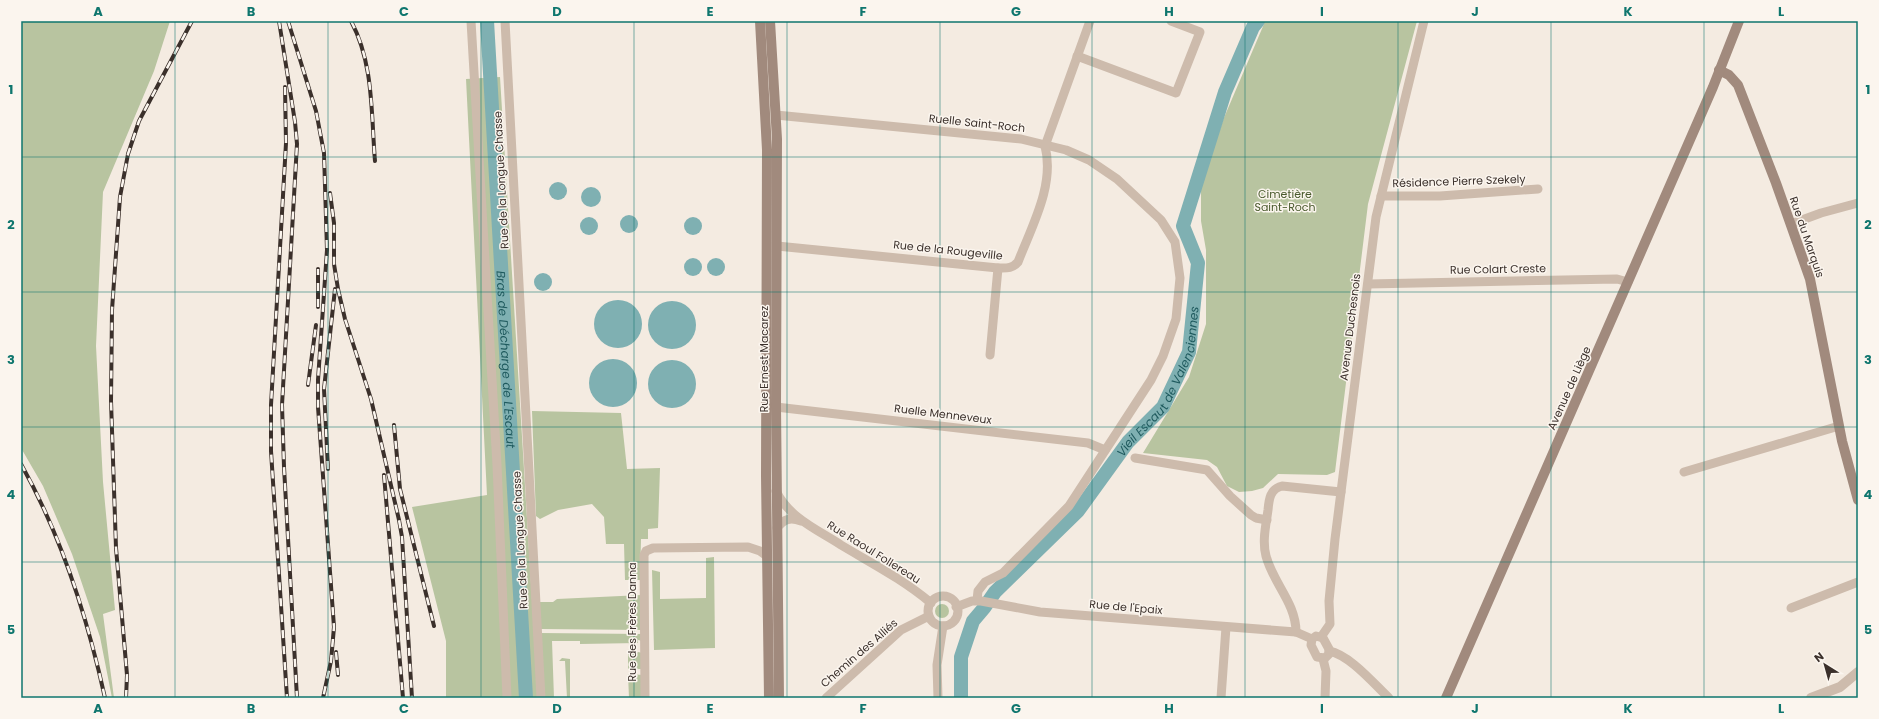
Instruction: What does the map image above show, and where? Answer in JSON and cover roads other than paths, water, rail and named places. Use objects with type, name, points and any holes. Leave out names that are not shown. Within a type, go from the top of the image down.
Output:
[{"type":"main road","name":"Rue Ernest Macarez","points":[[760,21],[767,157],[767,556],[769,698]]},
{"type":"main road","name":"Rue Ernest Macarez","points":[[770,21],[776,115],[776,491],[779,698]]},
{"type":"main road","points":[[1722,70],[1739,21]]},
{"type":"main road","points":[[1722,70],[1746,21]]},
{"type":"main road","name":"Avenue de Liège","points":[[1446,698],[1713,87],[1722,70]]},
{"type":"main road","name":"Rue du Marquis","points":[[1722,70],[1734,79],[1738,85],[1791,224],[1812,285],[1839,426],[1858,500]]},
{"type":"street","name":"Rue de la Longue Chasse","points":[[471,21],[496,457],[507,698]]},
{"type":"street","name":"Rue de la Longue Chasse","points":[[504,21],[541,698]]},
{"type":"street","points":[[1045,146],[1090,21]]},
{"type":"street","points":[[1077,56],[1176,94],[1200,32],[1171,21]]},
{"type":"street","name":"Avenue Duchesnois","points":[[1321,636],[1330,624],[1329,601],[1341,492],[1376,218],[1424,21]]},
{"type":"street","name":"Ruelle Saint-Roch","points":[[776,115],[1021,138],[1045,146],[1062,149],[1079,155],[1112,176],[1161,220],[1173,237],[1177,251],[1180,282],[1176,319],[1171,335],[1151,380],[1069,506],[1003,573],[985,582],[978,591],[979,601]]},
{"type":"street","name":"Rue de la Rougeville","points":[[777,246],[998,268],[1012,267],[1019,259],[1045,188],[1048,163],[1045,146]]},
{"type":"street","name":"Résidence Pierre Szekely","points":[[1381,196],[1440,196],[1538,189]]},
{"type":"street","points":[[1791,224],[1822,213],[1858,203]]},
{"type":"street","points":[[990,355],[998,268]]},
{"type":"street","name":"Rue Colart Creste","points":[[1368,284],[1617,279],[1628,282]]},
{"type":"street","name":"Ruelle Menneveux","points":[[776,406],[1088,443],[1105,450]]},
{"type":"street","points":[[1684,472],[1839,426]]},
{"type":"street","points":[[1135,458],[1205,469],[1251,515],[1256,518],[1267,520]]},
{"type":"street","points":[[1296,632],[1294,613],[1266,556],[1264,541],[1270,495],[1277,487],[1282,486],[1341,492]]},
{"type":"street","name":"Rue Raoul Follereau","points":[[776,491],[787,508],[804,522],[906,584],[931,603]]},
{"type":"street","name":"Rue Raoul Follereau","points":[[777,528],[784,521],[790,519],[804,522]]},
{"type":"street","name":"Rue des Frères Danna","points":[[645,698],[644,556],[646,551],[653,548],[748,547],[760,551],[767,556]]},
{"type":"street","points":[[1791,608],[1858,582]]},
{"type":"street","points":[[945,597],[952,600],[956,607],[955,619],[949,624],[943,626],[934,623],[929,616],[928,608],[937,598],[945,597]]},
{"type":"street","points":[[956,607],[979,601]]},
{"type":"street","name":"Rue de l'Epaix","points":[[979,601],[1040,612],[1296,632],[1312,639]]},
{"type":"street","name":"Chemin des Alliés","points":[[826,698],[901,630],[929,616]]},
{"type":"street","points":[[938,698],[937,660],[943,626]]},
{"type":"street","points":[[1221,698],[1226,627]]},
{"type":"street","points":[[1316,636],[1321,636],[1329,651],[1327,657],[1323,658],[1316,655],[1311,644],[1312,639],[1316,636]]},
{"type":"street","points":[[1329,651],[1337,653],[1346,659],[1389,698]]},
{"type":"street","points":[[1323,658],[1326,671],[1325,698]]},
{"type":"street","points":[[1810,698],[1840,687],[1858,672]]},
{"type":"water","points":[[558,182],[564,185],[567,191],[564,197],[558,200],[552,197],[549,191],[552,185]]},
{"type":"water","points":[[591,187],[598,190],[601,197],[598,204],[591,207],[584,204],[581,197],[584,190]]},
{"type":"water","points":[[629,215],[635,218],[638,224],[635,230],[629,233],[623,230],[620,224],[623,218]]},
{"type":"water","points":[[589,217],[595,220],[598,226],[595,232],[589,235],[583,232],[580,226],[583,220]]},
{"type":"water","points":[[693,217],[699,220],[702,226],[699,232],[693,235],[687,232],[684,226],[687,220]]},
{"type":"water","points":[[693,258],[699,261],[702,267],[699,273],[693,276],[687,273],[684,267],[687,261]]},
{"type":"water","points":[[716,258],[722,261],[725,267],[722,273],[716,276],[710,273],[707,267],[710,261]]},
{"type":"water","points":[[543,273],[549,276],[552,282],[549,288],[543,291],[537,288],[534,282],[537,276]]},
{"type":"water","points":[[613,300],[623,300],[635,307],[642,319],[642,329],[635,341],[623,348],[613,348],[605,344],[598,337],[594,329],[594,319],[598,311],[605,304]]},
{"type":"water","points":[[667,301],[677,301],[689,308],[696,320],[696,330],[689,342],[677,349],[667,349],[659,345],[652,338],[648,330],[648,320],[652,312],[659,305]]},
{"type":"water","points":[[608,359],[618,359],[630,366],[637,378],[637,388],[630,400],[618,407],[608,407],[600,403],[593,396],[589,388],[589,378],[593,370],[600,363]]},
{"type":"water","points":[[667,360],[677,360],[689,367],[696,379],[696,389],[689,401],[677,408],[667,408],[659,404],[652,397],[648,389],[648,379],[652,371],[659,364]]},
{"type":"waterway","name":"Bras de Décharge de L'Escaut","points":[[487,21],[526,698]]},
{"type":"waterway","name":"Vieil Escaut de Valenciennes","points":[[961,698],[961,657],[973,621],[995,592],[1078,511],[1128,442],[1163,407],[1189,352],[1198,263],[1183,226],[1225,92],[1253,27],[1258,21]]},
{"type":"railway","points":[[126,698],[127,675],[116,548],[111,401],[112,310],[120,197],[128,154],[139,121],[192,21]]},
{"type":"railway","points":[[279,21],[295,122],[297,144],[282,405],[297,698]]},
{"type":"railway","points":[[288,21],[316,111],[324,153],[327,250],[318,380],[318,407],[334,627],[331,661],[323,698]]},
{"type":"railway","points":[[351,21],[364,54],[368,72],[372,107],[375,161]]},
{"type":"railway","points":[[285,87],[286,143],[271,405],[271,451],[287,698]]},
{"type":"railway","points":[[330,193],[334,223],[334,264],[338,289],[345,319],[371,399],[402,537],[412,698]]},
{"type":"railway","points":[[318,269],[318,307]]},
{"type":"railway","points":[[328,469],[324,389],[335,289]]},
{"type":"railway","points":[[308,385],[316,325]]},
{"type":"railway","points":[[394,425],[400,489],[434,626]]},
{"type":"railway","points":[[21,464],[49,520],[72,578],[90,637],[105,698]]},
{"type":"railway","points":[[384,475],[403,698]]},
{"type":"railway","points":[[336,652],[338,675]]},
{"type":"park label","name":"Cimetière Saint-Roch","points":[[1285,200]]}]
